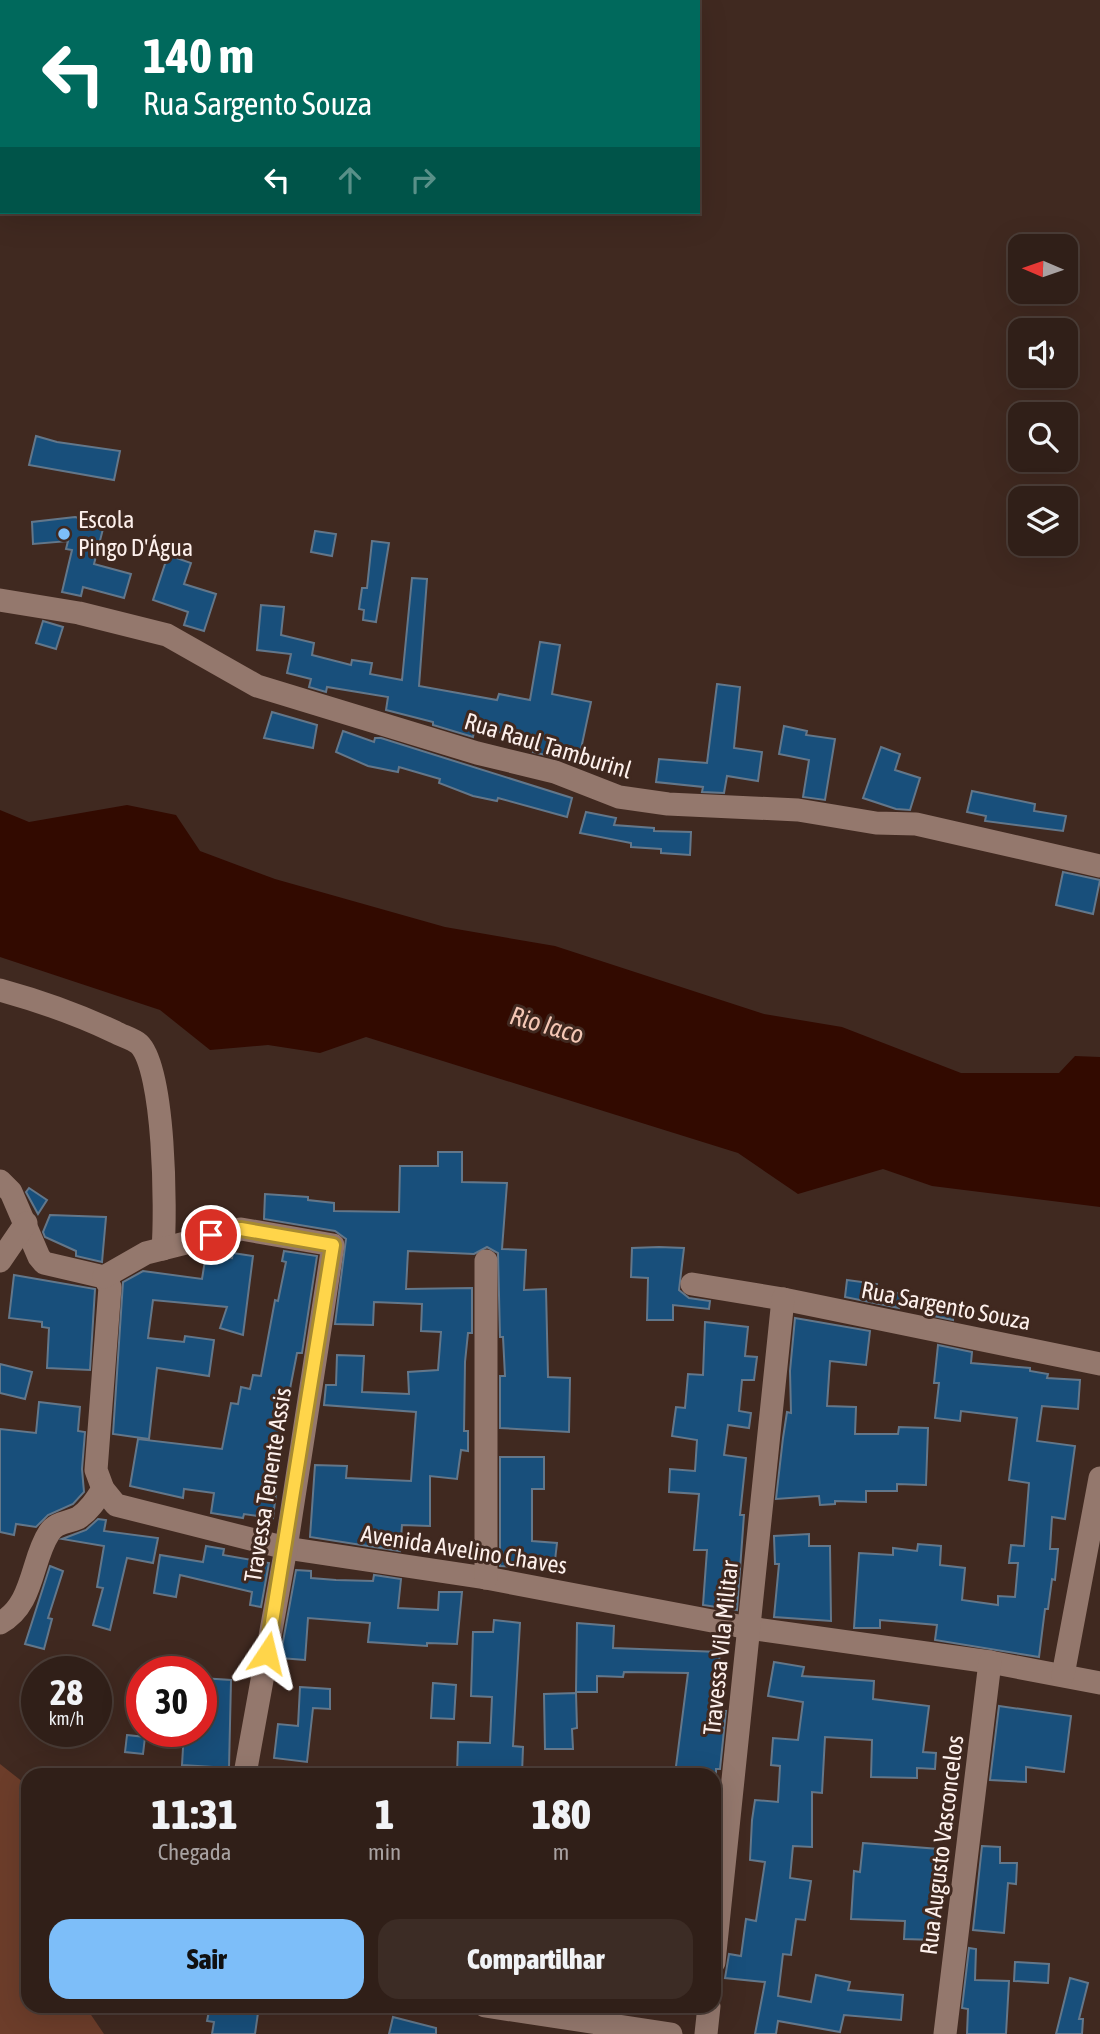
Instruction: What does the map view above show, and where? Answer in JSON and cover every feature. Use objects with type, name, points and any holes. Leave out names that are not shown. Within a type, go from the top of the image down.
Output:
[{"type":"street","name":"Rua Raul Tamburinl","points":[[0,600],[79,613],[167,635],[257,686],[451,745],[555,772],[619,797],[668,804],[798,810],[876,823],[916,824],[1100,866]]},
{"type":"street","points":[[0,989],[70,1010],[139,1045],[151,1066],[157,1102],[167,1209],[163,1249],[146,1253],[104,1277],[44,1263],[10,1192],[0,1181]]},
{"type":"street","points":[[1,1257],[26,1223]]},
{"type":"street","name":"Travessa Tenente Assis","points":[[163,1249],[241,1229],[333,1245],[286,1548],[246,1768]]},
{"type":"street","points":[[486,1261],[486,1578]]},
{"type":"street","points":[[0,1623],[25,1596],[48,1535],[56,1525],[80,1517],[92,1506],[103,1489],[96,1470],[111,1306],[110,1287],[104,1277]]},
{"type":"street","name":"Rua Sargento Souza","points":[[692,1284],[783,1299],[1100,1364]]},
{"type":"street","name":"Travessa Vila Militar","points":[[721,1895],[776,1339],[783,1299]]},
{"type":"street","points":[[1063,1675],[1100,1478]]},
{"type":"street","name":"Avenida Avelino Chaves","points":[[103,1489],[116,1505],[134,1511],[286,1548],[486,1578],[749,1628],[990,1662],[1100,1683]]},
{"type":"street","name":"Rua Augusto Vasconcelos","points":[[946,2034],[990,1662]]},
{"type":"street","points":[[532,2013],[671,2034]]},
{"type":"street","points":[[706,2034],[708,2013]]},
{"type":"shaded area","points":[[0,1764],[21,1780],[21,2013],[90,2013],[104,2034],[0,2034]]},
{"type":"water","name":"Rio Iaco","points":[[127,805],[176,815],[200,851],[275,879],[445,927],[555,946],[764,1014],[842,1027],[961,1073],[1059,1073],[1075,1056],[1100,1057],[1100,1207],[932,1186],[883,1169],[798,1194],[738,1153],[366,1037],[320,1053],[268,1045],[210,1050],[160,1010],[0,957],[0,810],[29,822]]},
{"type":"building","points":[[36,436],[57,442],[120,451],[114,480],[29,465]]},
{"type":"building","points":[[75,517],[104,525],[94,564],[131,574],[124,598],[83,587],[81,596],[62,592],[72,550],[66,549],[68,541],[33,544],[32,522]]},
{"type":"building","points":[[315,531],[336,534],[332,556],[311,552]]},
{"type":"building","points":[[372,541],[389,543],[376,622],[363,620],[364,610],[359,609],[362,588],[367,588]]},
{"type":"building","points":[[168,555],[191,563],[184,584],[216,594],[204,631],[184,625],[188,612],[153,600]]},
{"type":"building","points":[[412,578],[427,579],[419,686],[497,700],[499,694],[530,700],[540,642],[560,645],[552,694],[591,702],[578,763],[533,752],[535,740],[475,727],[473,737],[433,725],[433,722],[386,710],[388,697],[327,687],[326,692],[309,687],[311,679],[287,673],[291,654],[257,650],[261,605],[284,607],[281,635],[314,643],[312,655],[351,665],[352,660],[372,663],[370,674],[402,680]]},
{"type":"building","points":[[43,621],[63,627],[56,649],[36,643]]},
{"type":"building","points":[[717,684],[740,687],[734,748],[762,752],[758,781],[727,776],[724,793],[702,792],[703,787],[656,782],[659,759],[707,763]]},
{"type":"building","points":[[272,712],[317,725],[313,748],[264,738]]},
{"type":"building","points":[[784,726],[807,731],[806,735],[835,739],[825,800],[803,797],[809,760],[779,754]]},
{"type":"building","points":[[343,731],[374,742],[375,738],[381,738],[572,798],[567,817],[498,798],[497,801],[473,796],[439,783],[440,779],[399,767],[398,772],[368,766],[336,752]]},
{"type":"building","points":[[881,747],[900,754],[895,770],[920,778],[910,810],[896,809],[863,798]]},
{"type":"building","points":[[972,791],[1035,804],[1034,811],[1066,816],[1063,831],[985,821],[986,816],[967,812]]},
{"type":"building","points":[[586,812],[616,818],[614,825],[654,828],[654,831],[691,832],[690,855],[631,847],[631,843],[580,833]]},
{"type":"building","points":[[1063,872],[1100,880],[1093,914],[1056,905]]},
{"type":"building","points":[[438,1152],[462,1152],[462,1182],[507,1183],[502,1249],[526,1250],[524,1290],[546,1289],[548,1377],[570,1378],[569,1432],[500,1428],[500,1376],[505,1376],[503,1337],[500,1337],[498,1253],[487,1247],[474,1254],[408,1251],[406,1289],[472,1288],[472,1333],[468,1333],[465,1362],[464,1431],[468,1431],[468,1451],[461,1450],[457,1479],[430,1476],[430,1526],[402,1525],[400,1551],[310,1537],[315,1465],[347,1466],[346,1478],[411,1481],[416,1412],[324,1405],[326,1385],[336,1385],[337,1355],[364,1356],[362,1392],[409,1394],[408,1372],[438,1370],[441,1332],[421,1331],[422,1304],[374,1302],[373,1325],[335,1324],[346,1239],[335,1231],[264,1219],[265,1194],[308,1197],[308,1200],[334,1203],[334,1211],[399,1212],[400,1166],[438,1166]]},
{"type":"building","points":[[29,1188],[47,1200],[38,1214],[26,1192]]},
{"type":"building","points":[[50,1215],[106,1217],[102,1262],[76,1256],[76,1251],[45,1237],[43,1232]]},
{"type":"building","points":[[632,1248],[684,1248],[679,1290],[689,1298],[710,1301],[709,1309],[673,1305],[673,1320],[647,1320],[648,1278],[631,1277]]},
{"type":"building","points":[[284,1251],[317,1256],[302,1353],[297,1353],[273,1476],[278,1477],[273,1518],[244,1514],[243,1518],[211,1513],[214,1493],[184,1489],[183,1498],[130,1486],[138,1439],[222,1449],[231,1403],[238,1404],[241,1387],[250,1389],[253,1375],[261,1376],[275,1300],[278,1301],[286,1262],[282,1261]]},
{"type":"building","points":[[233,1253],[253,1256],[243,1335],[220,1328],[227,1307],[153,1300],[148,1338],[184,1342],[185,1336],[214,1340],[209,1376],[157,1368],[149,1439],[113,1434],[123,1282],[143,1271],[202,1279],[206,1254],[232,1258]]},
{"type":"building","points":[[14,1275],[95,1289],[90,1370],[47,1368],[49,1328],[42,1327],[42,1322],[9,1318]]},
{"type":"building","points":[[847,1280],[877,1284],[876,1289],[902,1294],[899,1308],[845,1297]]},
{"type":"building","points":[[934,1302],[954,1303],[953,1320],[933,1316]]},
{"type":"building","points":[[795,1318],[870,1331],[866,1365],[830,1361],[827,1406],[856,1407],[855,1434],[898,1434],[899,1427],[928,1428],[926,1485],[897,1484],[897,1491],[866,1491],[866,1502],[835,1501],[835,1504],[820,1505],[819,1496],[776,1499],[787,1412],[791,1413],[790,1371]]},
{"type":"building","points":[[705,1322],[748,1327],[745,1356],[757,1357],[754,1380],[742,1380],[739,1411],[751,1413],[749,1428],[728,1425],[724,1455],[746,1458],[740,1515],[744,1515],[737,1610],[703,1605],[707,1550],[694,1550],[699,1494],[669,1492],[670,1469],[695,1471],[697,1440],[672,1436],[676,1407],[685,1408],[688,1374],[703,1375]]},
{"type":"building","points":[[938,1345],[972,1352],[971,1363],[1030,1368],[1030,1371],[1048,1374],[1047,1378],[1080,1380],[1078,1409],[1042,1406],[1037,1441],[1075,1446],[1065,1519],[1052,1517],[1050,1549],[1058,1549],[1055,1580],[1052,1579],[1048,1609],[1045,1609],[1039,1657],[935,1640],[937,1625],[880,1620],[880,1628],[854,1628],[859,1553],[893,1555],[893,1548],[917,1551],[918,1544],[941,1546],[940,1565],[965,1568],[962,1600],[998,1605],[998,1596],[1015,1597],[1018,1563],[1009,1563],[1011,1545],[1024,1546],[1029,1483],[1009,1480],[1017,1418],[961,1411],[960,1421],[935,1418],[939,1383],[934,1383]]},
{"type":"building","points":[[0,1364],[32,1372],[25,1399],[0,1393]]},
{"type":"building","points":[[39,1402],[80,1407],[78,1431],[85,1432],[82,1469],[84,1492],[73,1504],[48,1515],[36,1527],[16,1524],[14,1535],[0,1532],[0,1429],[36,1433]]},
{"type":"building","points":[[500,1457],[544,1457],[544,1489],[532,1489],[532,1541],[557,1543],[554,1569],[500,1566]]},
{"type":"building","points":[[98,1519],[106,1520],[104,1531],[158,1538],[153,1563],[127,1558],[110,1630],[93,1625],[103,1588],[97,1587],[104,1546],[62,1539],[86,1530]]},
{"type":"building","points":[[809,1534],[809,1546],[830,1546],[831,1621],[774,1617],[779,1564],[775,1564],[774,1536]]},
{"type":"building","points":[[206,1546],[224,1549],[223,1555],[269,1563],[261,1607],[250,1605],[252,1592],[180,1575],[176,1597],[154,1593],[160,1555],[203,1562]]},
{"type":"building","points":[[50,1566],[63,1571],[48,1618],[52,1619],[44,1649],[25,1644]]},
{"type":"building","points":[[296,1570],[311,1571],[311,1578],[373,1581],[374,1575],[401,1579],[398,1608],[438,1610],[439,1592],[462,1592],[457,1644],[427,1643],[427,1646],[368,1642],[370,1623],[308,1618],[305,1660],[280,1658]]},
{"type":"building","points":[[494,1620],[520,1623],[513,1746],[523,1747],[522,1768],[457,1768],[458,1742],[490,1743],[492,1697],[471,1696],[473,1632],[493,1632]]},
{"type":"building","points":[[577,1623],[614,1626],[613,1648],[720,1652],[717,1680],[721,1680],[719,1711],[726,1711],[720,1768],[676,1768],[688,1673],[624,1672],[623,1677],[597,1676],[597,1692],[576,1692]]},
{"type":"building","points":[[774,1662],[804,1667],[802,1676],[874,1681],[873,1699],[929,1706],[923,1752],[936,1753],[935,1769],[917,1768],[917,1778],[871,1777],[872,1740],[825,1737],[822,1793],[812,1792],[812,1847],[793,1846],[790,1878],[811,1881],[805,1920],[796,1919],[791,1955],[783,1954],[778,1996],[811,2002],[816,1975],[850,1982],[848,1990],[903,1995],[901,2020],[844,2015],[840,2032],[778,2021],[776,2034],[755,2034],[765,1982],[725,1978],[729,1954],[741,1956],[746,1919],[756,1921],[765,1862],[750,1860],[752,1820],[755,1800],[778,1802],[780,1766],[771,1765],[773,1738],[798,1740],[803,1702],[768,1696]]},
{"type":"building","points":[[217,1679],[231,1680],[229,1768],[182,1765],[183,1747],[217,1747]]},
{"type":"building","points":[[433,1683],[456,1685],[454,1719],[431,1718]]},
{"type":"building","points":[[300,1687],[330,1689],[330,1709],[313,1708],[307,1762],[274,1758],[278,1724],[298,1726]]},
{"type":"building","points":[[576,1693],[577,1728],[572,1729],[573,1749],[545,1749],[544,1694]]},
{"type":"building","points":[[999,1706],[1071,1716],[1064,1772],[1026,1767],[1026,1782],[990,1780]]},
{"type":"building","points":[[126,1744],[126,1747],[144,1747],[143,1754],[125,1752]]},
{"type":"building","points":[[863,1843],[939,1849],[936,1940],[904,1939],[905,1921],[851,1919],[854,1871],[860,1872]]},
{"type":"building","points":[[982,1846],[1000,1847],[1000,1863],[1017,1863],[1016,1884],[1008,1883],[1004,1933],[973,1930]]},
{"type":"building","points":[[969,1948],[976,1949],[975,1980],[1009,1981],[1006,2034],[967,2034],[968,2009],[962,2008]]},
{"type":"building","points":[[1015,1962],[1049,1964],[1048,1983],[1014,1981]]},
{"type":"building","points":[[1070,1978],[1088,1983],[1079,2019],[1083,2019],[1082,2034],[1056,2034]]},
{"type":"building","points":[[209,2013],[258,2013],[255,2034],[212,2034],[214,2022],[207,2021]]},
{"type":"building","points":[[393,2017],[436,2028],[436,2034],[389,2034]]},
{"type":"place","name":"Escola Pingo D'Água","points":[[64,534]]},
{"type":"route","points":[[211,1235],[241,1229],[333,1245],[267,1653]]}]
